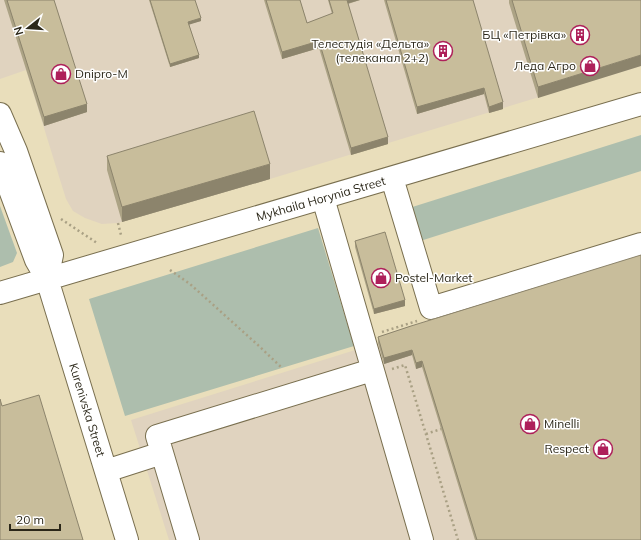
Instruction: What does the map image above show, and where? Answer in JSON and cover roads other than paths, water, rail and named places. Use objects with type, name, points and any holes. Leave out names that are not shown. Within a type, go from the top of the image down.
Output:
[{"type":"street","name":"Mykhaila Horynia Street","points":[[0,293],[641,104]]},
{"type":"street","name":"Kurenivska Street","points":[[0,114],[16,152],[52,255],[48,279]]},
{"type":"street","name":"Kurenivska Street","points":[[0,163],[36,260],[48,279],[127,540]]},
{"type":"street","points":[[392,178],[431,308],[641,244]]},
{"type":"street","points":[[323,198],[422,540]]},
{"type":"street","points":[[188,540],[157,436],[372,370]]},
{"type":"street","points":[[106,471],[162,453]]},
{"type":"place","name":"БЦ «Петрівка»","points":[[580,35]]},
{"type":"place","name":"Телестудія «Дельта» (телеканал 2+2)","points":[[443,51]]},
{"type":"place","name":"Леда Агро","points":[[590,66]]},
{"type":"place","name":"Dnipro-M","points":[[61,74]]},
{"type":"place","name":"Postel-Market","points":[[381,278]]},
{"type":"place","name":"Minelli","points":[[530,424]]},
{"type":"place","name":"Respect","points":[[603,449]]}]
